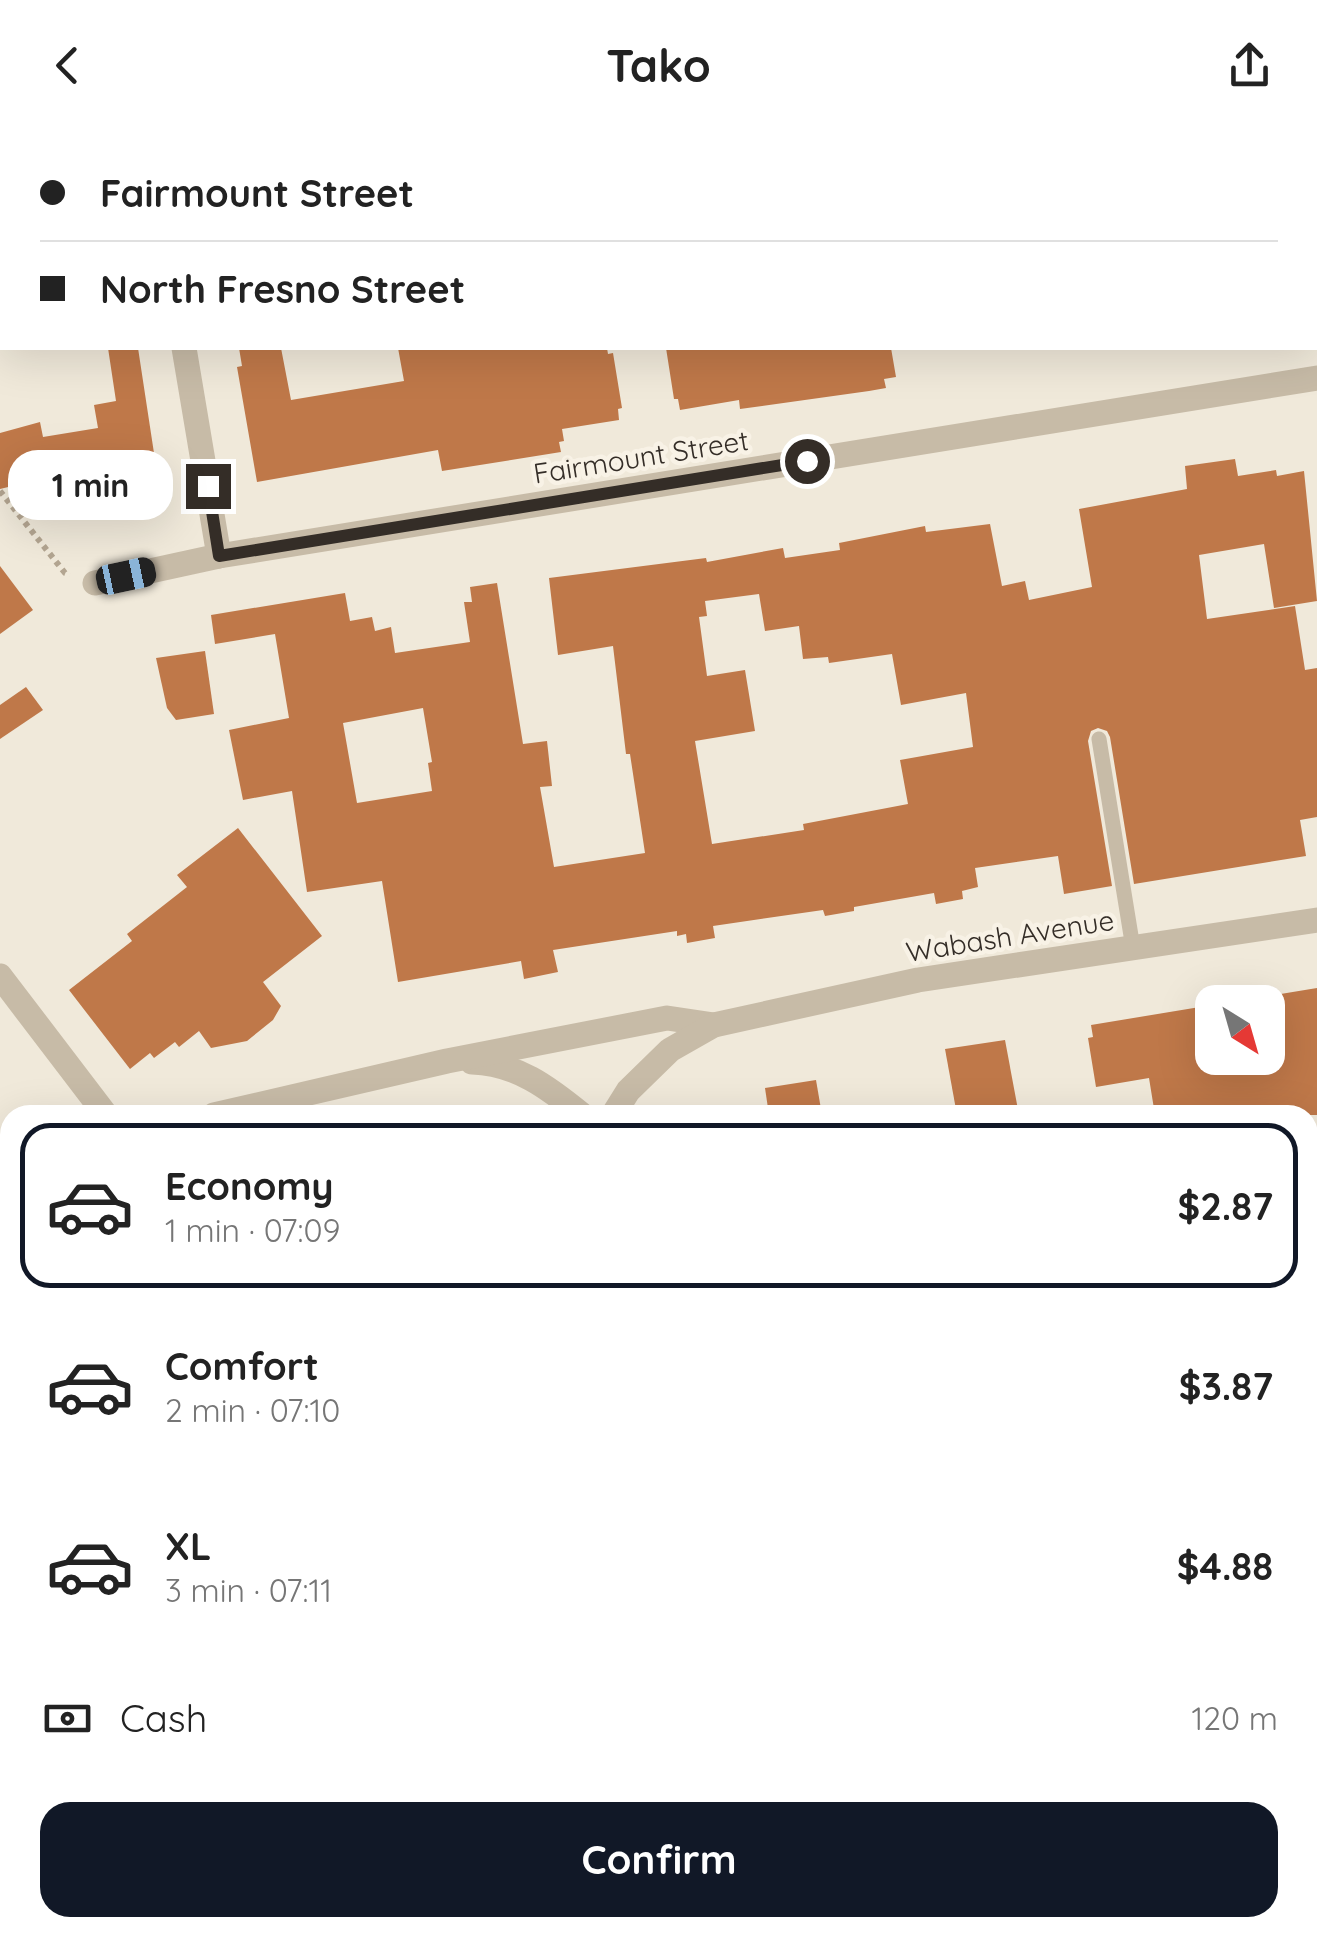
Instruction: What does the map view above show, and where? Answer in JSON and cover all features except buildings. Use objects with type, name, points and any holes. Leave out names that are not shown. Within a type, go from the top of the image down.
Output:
[{"type":"street","points":[[184,350],[219,556]]},
{"type":"street","name":"Fairmount Street","points":[[95,584],[219,556],[1317,378]]},
{"type":"street","name":"Wabash Avenue","points":[[619,1105],[670,1050],[714,1025],[918,980],[1317,920]]},
{"type":"street","points":[[0,976],[98,1105]]},
{"type":"street","name":"Wabash Avenue","points":[[257,1105],[447,1061],[667,1018],[714,1025]]},
{"type":"street","name":"Wabash Avenue","points":[[447,1061],[487,1062],[531,1076],[569,1105]]},
{"type":"lane","points":[[1099,740],[1133,948]]},
{"type":"path","points":[[0,491],[65,573],[95,584]]},
{"type":"route","points":[[208,486],[219,556],[807,461]]}]
